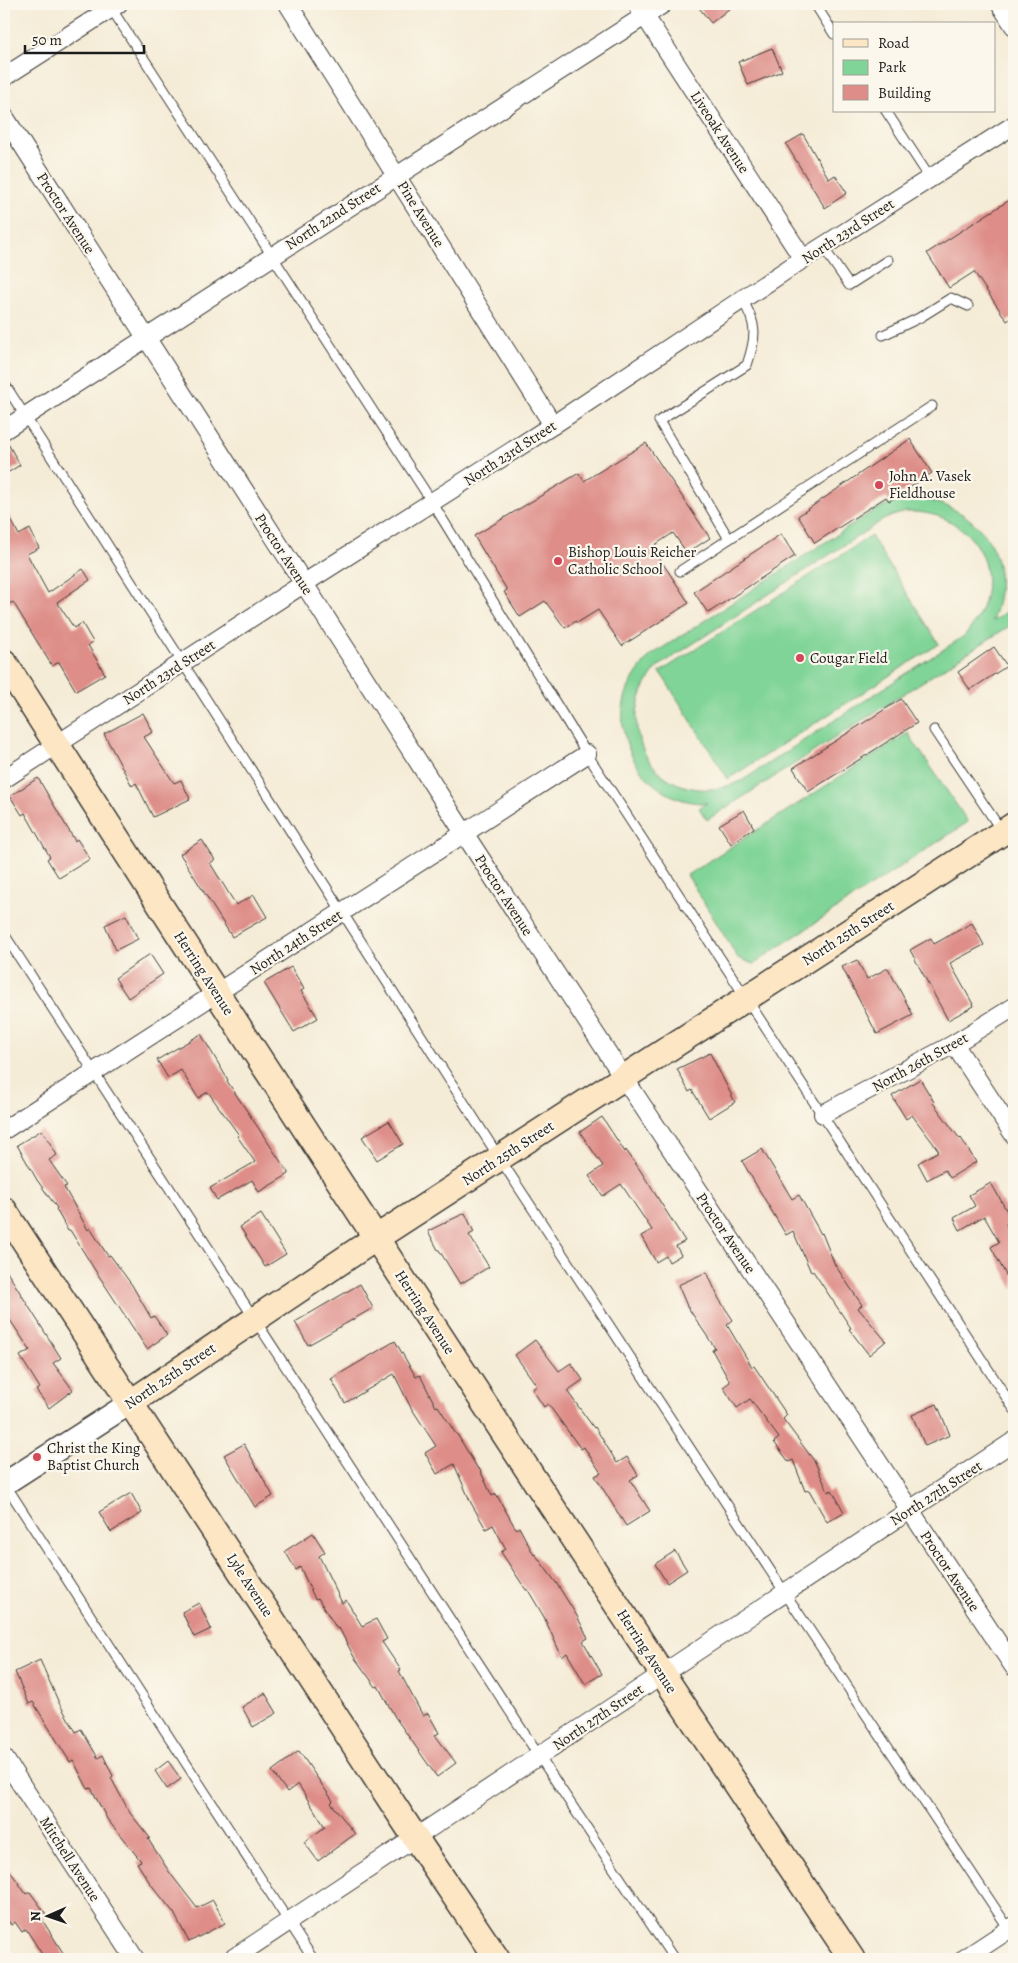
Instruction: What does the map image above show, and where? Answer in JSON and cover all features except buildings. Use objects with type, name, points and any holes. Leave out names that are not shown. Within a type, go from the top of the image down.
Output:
[{"type":"main road","name":"Herring Avenue","points":[[4,662],[376,1238],[662,1674],[852,1959]]},
{"type":"main road","name":"North 25th Street","points":[[130,1403],[376,1238],[1009,829]]},
{"type":"main road","name":"Lyle Avenue","points":[[4,1210],[416,1839],[497,1959]]},
{"type":"street","name":"Pine Avenue","points":[[288,4],[553,425]]},
{"type":"street","name":"North 22nd Street","points":[[4,430],[396,175],[641,10],[663,4]]},
{"type":"street","points":[[1000,4],[1014,26]]},
{"type":"street","points":[[4,77],[114,6]]},
{"type":"street","name":"Liveoak Avenue","points":[[641,10],[803,259]]},
{"type":"street","name":"Proctor Avenue","points":[[4,116],[464,833],[1014,1667]]},
{"type":"street","name":"North 23rd Street","points":[[4,780],[303,584],[553,425],[803,259],[1014,124]]},
{"type":"street","name":"North 24th Street","points":[[4,1130],[588,754]]},
{"type":"street","name":"North 26th Street","points":[[823,1114],[954,1044],[1014,1007]]},
{"type":"street","points":[[954,1044],[1014,1135]]},
{"type":"street","name":"North 25th Street","points":[[4,1484],[130,1403]]},
{"type":"street","name":"North 27th Street","points":[[232,1959],[416,1839],[1014,1441]]},
{"type":"street","name":"Mitchell Avenue","points":[[4,1758],[135,1959]]},
{"type":"street","points":[[964,1959],[1012,1927]]},
{"type":"lane","points":[[814,4],[833,32]]},
{"type":"lane","points":[[114,6],[272,256],[432,502],[588,754],[1014,1409]]},
{"type":"lane","points":[[887,112],[930,178]]},
{"type":"lane","points":[[823,247],[849,285],[888,260]]},
{"type":"lane","points":[[883,335],[919,318],[951,298],[968,306]]},
{"type":"lane","points":[[729,539],[659,421],[747,365],[755,332],[751,314],[742,300]]},
{"type":"lane","points":[[4,383],[500,1158],[785,1593],[1012,1927]]},
{"type":"lane","points":[[680,571],[932,406]]},
{"type":"lane","points":[[934,730],[1009,829]]},
{"type":"lane","points":[[4,934],[539,1756],[674,1959]]},
{"type":"lane","points":[[4,1484],[313,1959]]},
{"type":"green space","points":[[920,499],[942,505],[961,514],[977,526],[989,541],[996,558],[999,578],[998,599],[992,621],[1014,607],[1014,623],[707,820],[699,808],[707,803],[687,801],[670,795],[654,784],[641,770],[631,754],[625,736],[623,717],[625,698],[629,687],[638,671],[650,656],[875,510],[903,501]],"holes":[[[906,512],[931,514],[952,523],[969,536],[980,553],[986,573],[986,594],[979,615],[964,636],[743,780],[715,789],[689,787],[667,778],[650,762],[640,741],[637,717],[643,691],[659,666],[881,521]]]},
{"type":"green space","name":"Cougar Field","points":[[871,536],[939,644],[728,779],[660,672]]},
{"type":"green space","points":[[908,733],[968,822],[753,964],[738,958],[687,875]]},
{"type":"place","name":"John A. Vasek Fieldhouse","points":[[879,485]]},
{"type":"place","name":"Bishop Louis Reicher Catholic School","points":[[558,561]]},
{"type":"place","name":"Cougar Field","points":[[800,658]]},
{"type":"place","name":"Christ the King Baptist Church","points":[[37,1457]]}]
